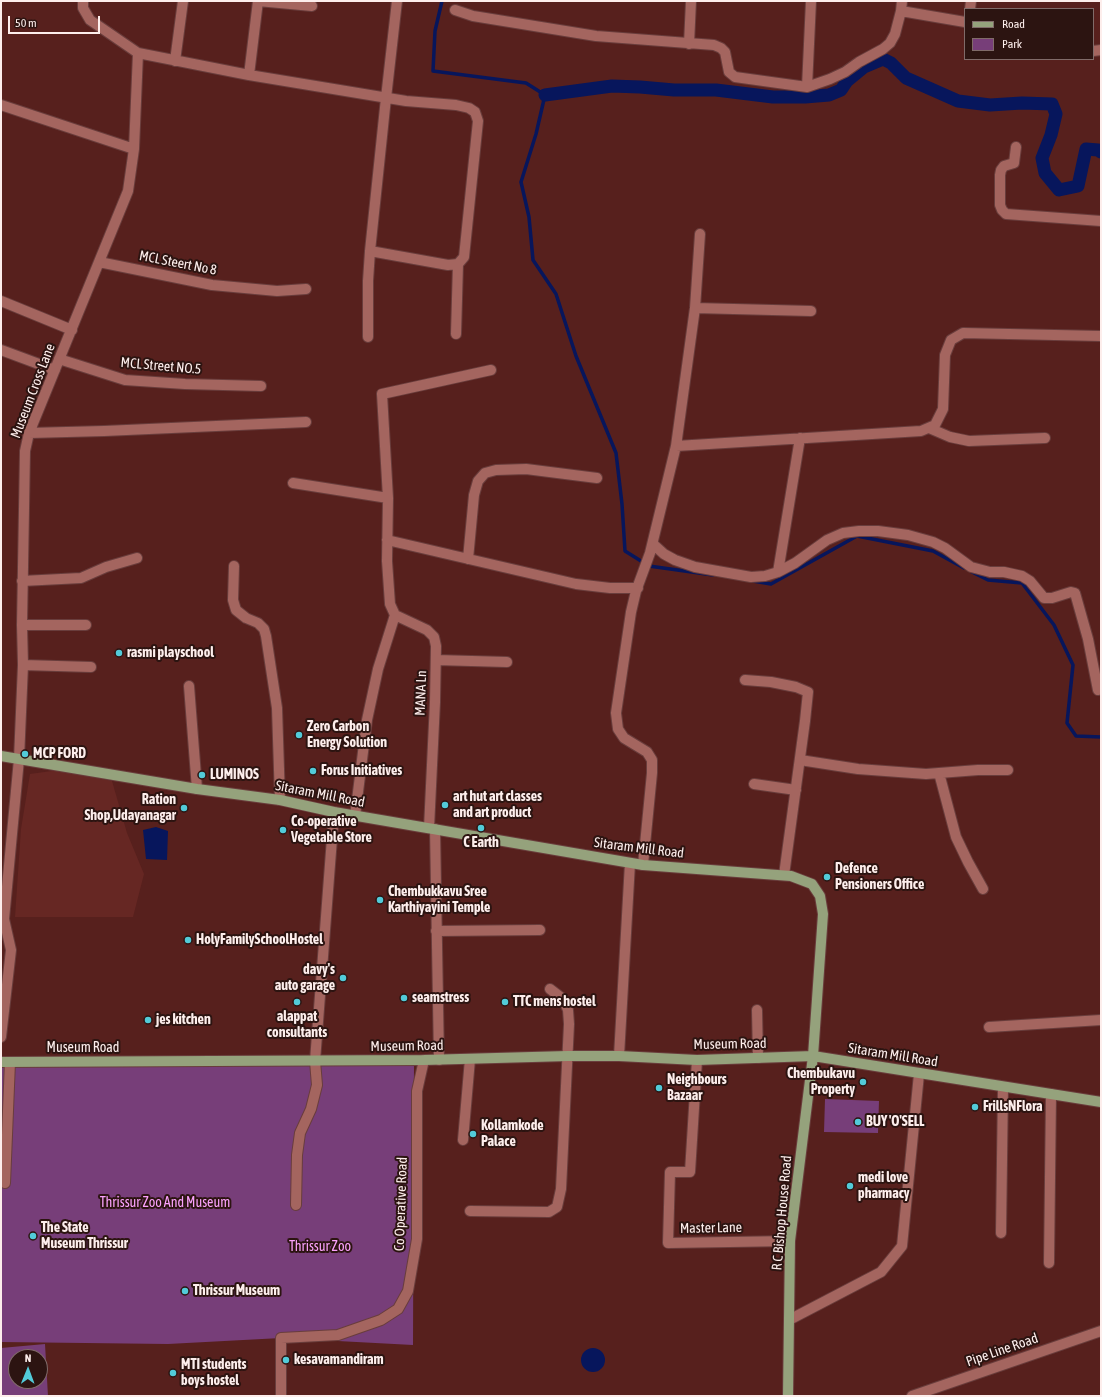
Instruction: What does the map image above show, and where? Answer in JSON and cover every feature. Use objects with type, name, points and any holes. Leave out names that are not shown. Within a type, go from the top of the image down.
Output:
[{"type":"main road","name":"Sitaram Mill Road","points":[[1,756],[197,789],[280,800],[355,816],[643,865],[791,876],[812,884],[820,896],[823,914],[812,1056],[1101,1102]]},
{"type":"main road","name":"Museum Road","points":[[6,1062],[439,1060],[568,1056],[619,1056],[697,1060],[812,1056]]},
{"type":"main road","name":"R C Bishop House Road","points":[[788,1396],[790,1241],[812,1056]]},
{"type":"street","points":[[83,1],[83,8],[90,20],[138,53],[249,75],[386,98],[456,105],[469,108],[475,112],[478,121],[464,257],[458,264],[456,334]]},
{"type":"street","points":[[175,61],[183,1]]},
{"type":"street","points":[[249,75],[258,1],[312,6]]},
{"type":"street","points":[[368,336],[368,281],[370,251],[397,1]]},
{"type":"street","points":[[689,44],[691,1]]},
{"type":"street","points":[[807,87],[811,1]]},
{"type":"street","points":[[456,10],[473,16],[596,36],[714,45],[721,48],[725,52],[729,72],[735,77],[807,87],[845,72],[859,62],[883,49],[890,43],[895,34],[902,6],[964,22]]},
{"type":"street","name":"Museum Cross Lane","points":[[1,1037],[11,950],[4,919],[19,758],[23,665],[22,581],[25,451],[29,433],[128,191],[134,149],[138,53]]},
{"type":"street","points":[[1,104],[134,149]]},
{"type":"street","points":[[1016,147],[1014,163],[1004,166],[1000,175],[1000,206],[1006,214],[1101,221]]},
{"type":"street","points":[[643,865],[652,760],[647,752],[624,738],[618,730],[616,713],[631,612],[651,548],[676,446],[695,308],[700,234]]},
{"type":"street","points":[[370,251],[448,265],[458,264]]},
{"type":"street","name":"MCL Steert No 8","points":[[100,262],[212,284],[278,291],[306,289]]},
{"type":"street","points":[[1,301],[72,330]]},
{"type":"street","points":[[695,308],[811,311]]},
{"type":"street","points":[[676,446],[921,431],[936,425],[943,409],[945,355],[951,340],[963,333],[1101,336]]},
{"type":"street","points":[[1,350],[55,370]]},
{"type":"street","name":"MCL Street NO.5","points":[[59,359],[125,380],[185,384],[261,386]]},
{"type":"street","points":[[355,816],[369,712],[378,669],[395,615],[390,604],[388,584],[388,498],[382,394],[490,370]]},
{"type":"street","points":[[29,433],[104,432],[306,422]]},
{"type":"street","points":[[929,428],[950,437],[969,441],[1045,438]]},
{"type":"street","points":[[778,572],[800,438]]},
{"type":"street","points":[[468,559],[474,495],[478,481],[484,473],[496,470],[526,469],[597,478]]},
{"type":"street","points":[[293,483],[388,498]]},
{"type":"street","points":[[651,548],[675,560],[695,567],[752,577],[765,576],[778,572],[795,563],[827,540],[842,533],[878,531],[908,535],[933,542],[945,548],[972,567],[980,570],[1022,576],[1030,581],[1044,598],[1052,598],[1073,592],[1077,596],[1079,603],[1098,690]]},
{"type":"street","points":[[388,540],[576,584],[610,588],[638,588]]},
{"type":"street","points":[[22,581],[80,578],[106,567],[137,558]]},
{"type":"street","points":[[234,566],[233,600],[236,610],[246,618],[258,623],[264,629],[266,636],[277,708],[280,800]]},
{"type":"street","name":"MANA Ln","points":[[395,615],[427,630],[434,638],[436,646],[432,829],[439,1060]]},
{"type":"street","points":[[22,625],[86,624]]},
{"type":"street","points":[[436,660],[507,662]]},
{"type":"street","points":[[23,665],[91,667]]},
{"type":"street","points":[[745,680],[771,682],[796,687],[808,692],[784,876]]},
{"type":"street","points":[[189,686],[197,789]]},
{"type":"street","points":[[800,760],[858,768],[926,774],[978,770],[1008,770]]},
{"type":"street","points":[[939,773],[956,837],[983,889]]},
{"type":"street","points":[[754,784],[796,790]]},
{"type":"street","points":[[296,1205],[297,1155],[300,1133],[311,1109],[317,1085],[315,1061],[334,812]]},
{"type":"street","points":[[619,1056],[630,863]]},
{"type":"street","points":[[436,931],[540,930]]},
{"type":"street","points":[[470,1210],[549,1212],[557,1207],[562,1189],[569,1024],[568,1010],[563,999],[550,989]]},
{"type":"street","points":[[757,1010],[758,1058]]},
{"type":"street","points":[[989,1027],[1101,1020]]},
{"type":"street","points":[[463,1140],[470,1059]]},
{"type":"street","name":"Co Operative Road","points":[[281,1396],[281,1338],[338,1335],[381,1320],[398,1309],[408,1290],[417,1239],[417,1091],[424,1060]]},
{"type":"street","name":"Master Lane","points":[[697,1060],[690,1172],[670,1172],[668,1243],[790,1241]]},
{"type":"street","points":[[5,1183],[6,1062]]},
{"type":"street","points":[[789,1320],[881,1272],[902,1246],[918,1074]]},
{"type":"street","points":[[1001,1233],[1002,1087]]},
{"type":"street","points":[[1049,1263],[1051,1094]]},
{"type":"street","name":"Pipe Line Road","points":[[912,1396],[936,1392],[1101,1331]]},
{"type":"shaded area","points":[[59,770],[112,781],[127,833],[144,874],[133,917],[15,917],[21,829],[30,774]]},
{"type":"shaded area","points":[[156,827],[168,831],[167,860],[146,859],[143,830]]},
{"type":"shaded area","points":[[593,1348],[601,1352],[605,1360],[601,1368],[593,1372],[585,1368],[581,1360],[585,1352]]},
{"type":"green space","name":"Thrissur Zoo And Museum","points":[[414,1060],[413,1345],[281,1338],[168,1344],[1,1342],[1,1062]]},
{"type":"green space","points":[[825,1099],[879,1101],[878,1133],[824,1132]]},
{"type":"green space","points":[[45,1344],[45,1349],[8,1349],[8,1389],[48,1389],[48,1396],[1,1396],[1,1348]]},
{"type":"waterway","points":[[442,1],[435,31],[433,71],[526,83],[545,95],[536,134],[521,182],[529,217],[533,260],[556,294],[576,356],[616,453],[622,504],[625,551],[649,566],[713,575]]},
{"type":"waterway","points":[[545,95],[612,86],[674,90],[716,90],[773,97],[829,95],[841,90],[847,81],[864,67],[883,59],[891,63],[906,78],[958,101],[990,105],[1022,103],[1052,104],[1056,114],[1051,135],[1042,158],[1045,173],[1059,190],[1078,186],[1086,149],[1098,150],[1101,152]]},
{"type":"waterway","points":[[753,581],[771,584],[857,536],[933,551],[964,568]]},
{"type":"waterway","points":[[972,572],[988,580],[1022,583],[1054,625],[1073,665],[1067,723],[1076,736],[1101,737]]},
{"type":"place","name":"rasmi playschool","points":[[119,653]]},
{"type":"place","name":"Zero Carbon Energy Solution","points":[[299,735]]},
{"type":"place","name":"MCP FORD","points":[[25,754]]},
{"type":"place","name":"Forus Initiatives","points":[[313,771]]},
{"type":"place","name":"LUMINOS","points":[[202,775]]},
{"type":"place","name":"art hut art classes and art product","points":[[445,805]]},
{"type":"place","name":"Ration Shop,Udayanagar","points":[[184,808]]},
{"type":"place","name":"C Earth","points":[[481,828]]},
{"type":"place","name":"Co-operative Vegetable Store","points":[[283,830]]},
{"type":"place","name":"Defence Pensioners Office","points":[[827,877]]},
{"type":"place","name":"Chembukkavu Sree Karthiyayini Temple","points":[[380,900]]},
{"type":"place","name":"HolyFamilySchoolHostel","points":[[188,940]]},
{"type":"place","name":"davy's auto garage","points":[[343,978]]},
{"type":"place","name":"seamstress","points":[[404,998]]},
{"type":"place","name":"alappat consultants","points":[[297,1002]]},
{"type":"place","name":"TTC mens hostel","points":[[505,1002]]},
{"type":"place","name":"jes kitchen","points":[[148,1020]]},
{"type":"place","name":"Chembukavu Property","points":[[863,1082]]},
{"type":"place","name":"Neighbours Bazaar","points":[[659,1088]]},
{"type":"place","name":"FrillsNFlora","points":[[975,1107]]},
{"type":"place","name":"BUY 'O'SELL","points":[[858,1122]]},
{"type":"place","name":"Kollamkode Palace","points":[[473,1134]]},
{"type":"place","name":"medi love pharmacy","points":[[850,1186]]},
{"type":"place","name":"The State Museum Thrissur","points":[[33,1236]]},
{"type":"place","name":"Thrissur Museum","points":[[185,1291]]},
{"type":"place","name":"kesavamandiram","points":[[286,1360]]},
{"type":"place","name":"MTI students boys hostel","points":[[173,1373]]},
{"type":"park label","name":"Thrissur Zoo","points":[[320,1247]]}]
